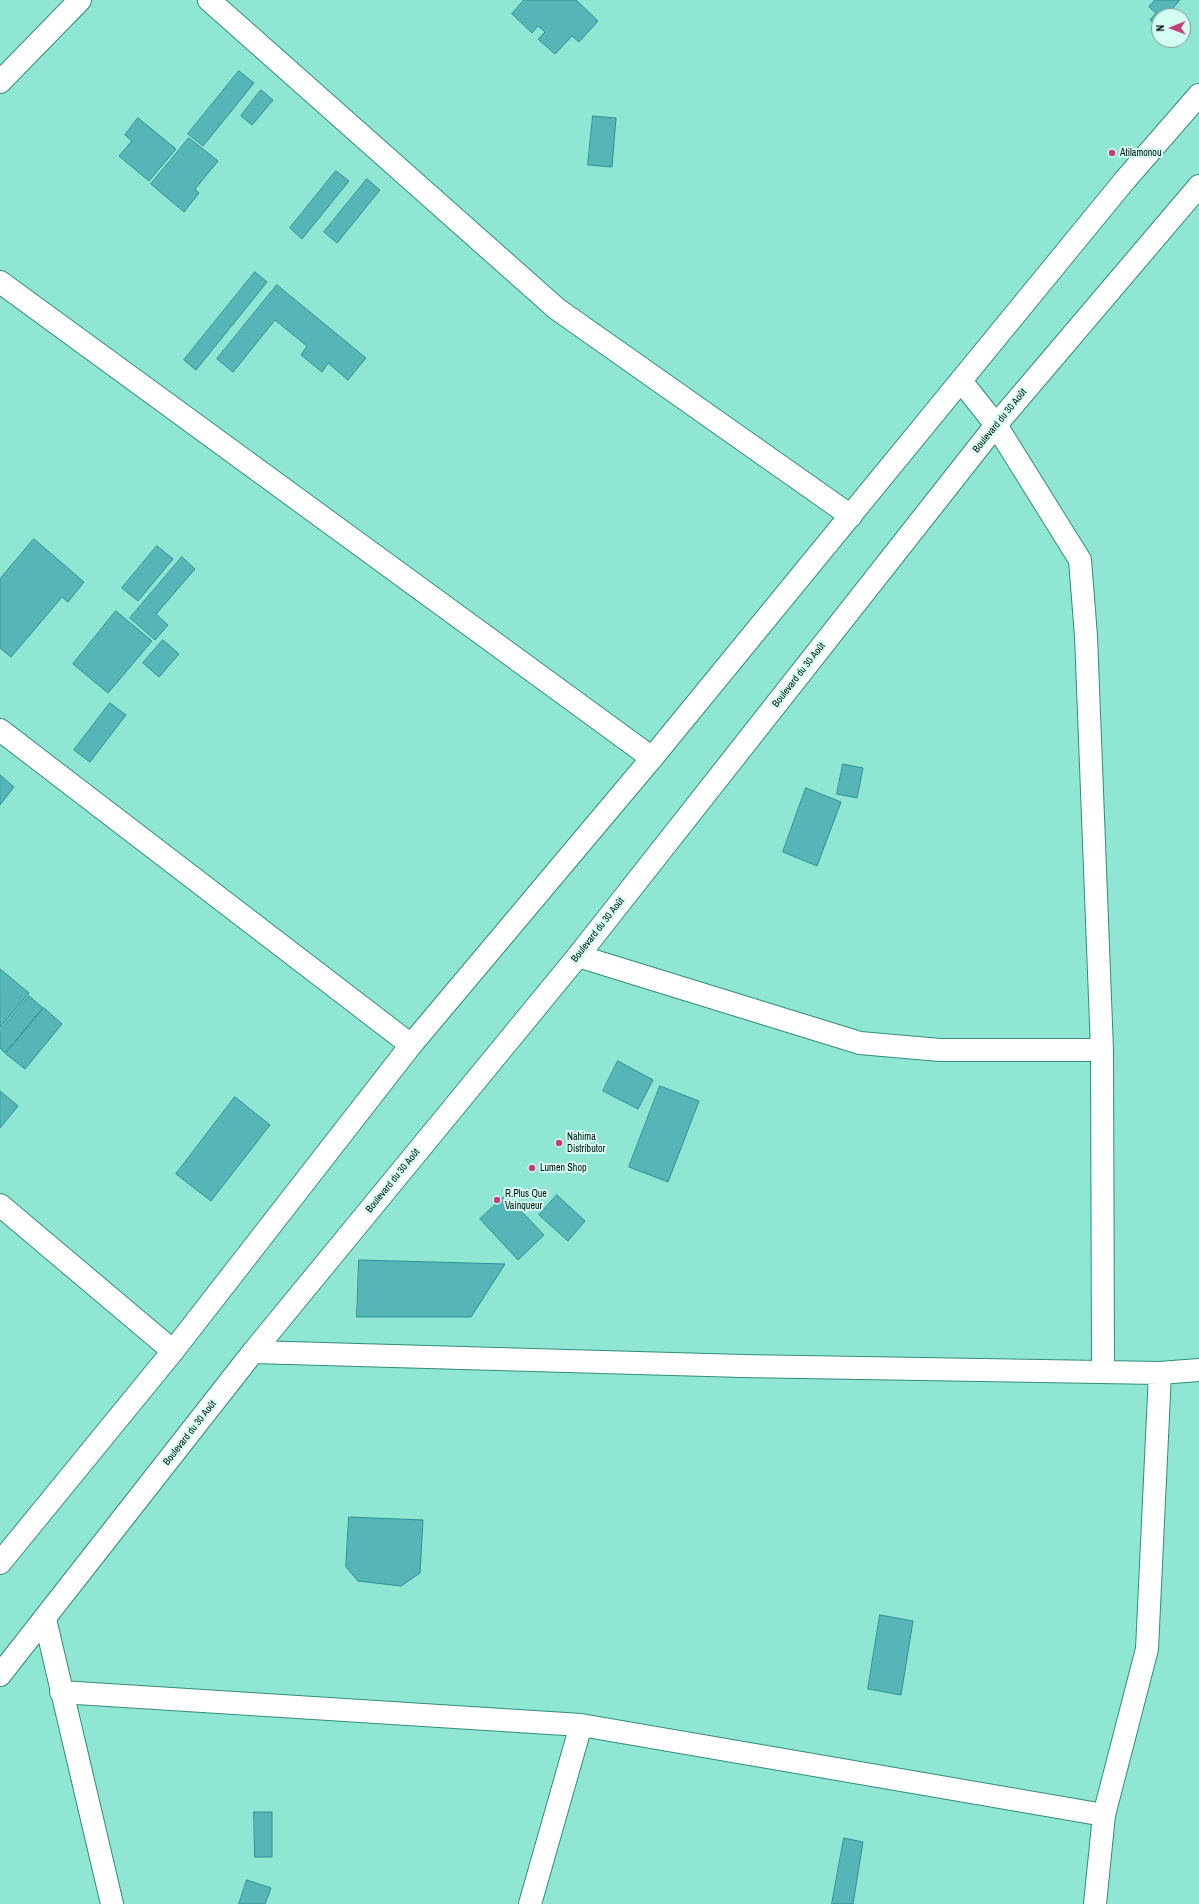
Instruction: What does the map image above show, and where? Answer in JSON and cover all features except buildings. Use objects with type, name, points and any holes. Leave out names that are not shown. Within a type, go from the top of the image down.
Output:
[{"type":"main road","points":[[0,82],[80,0]]},
{"type":"main road","points":[[209,0],[557,309],[851,516]]},
{"type":"main road","points":[[0,1563],[173,1351],[411,1045],[652,758],[1126,180],[1199,95]]},
{"type":"main road","name":"Boulevard du 30 Août","points":[[0,1676],[253,1352],[578,956],[996,425],[1199,186]]},
{"type":"main road","points":[[0,282],[652,758]]},
{"type":"main road","points":[[961,381],[996,425],[1080,560],[1086,636],[1102,1050],[1103,1371]]},
{"type":"main road","points":[[0,730],[411,1045]]},
{"type":"main road","points":[[578,956],[860,1043],[940,1050],[1102,1050]]},
{"type":"main road","points":[[0,1205],[173,1351]]},
{"type":"main road","points":[[253,1352],[742,1366],[1160,1373],[1199,1370]]},
{"type":"main road","points":[[1095,1904],[1104,1814],[1146,1649],[1160,1373]]},
{"type":"main road","points":[[45,1619],[112,1904]]},
{"type":"main road","points":[[61,1692],[580,1725],[1104,1814]]},
{"type":"main road","points":[[530,1904],[580,1725]]},
{"type":"place","name":"Atilamonou","points":[[1112,153]]},
{"type":"place","name":"Nahima Distributor","points":[[559,1143]]},
{"type":"place","name":"Lumen Shop","points":[[532,1168]]},
{"type":"place","name":"R.Plus Que Vainqueur","points":[[497,1200]]}]
